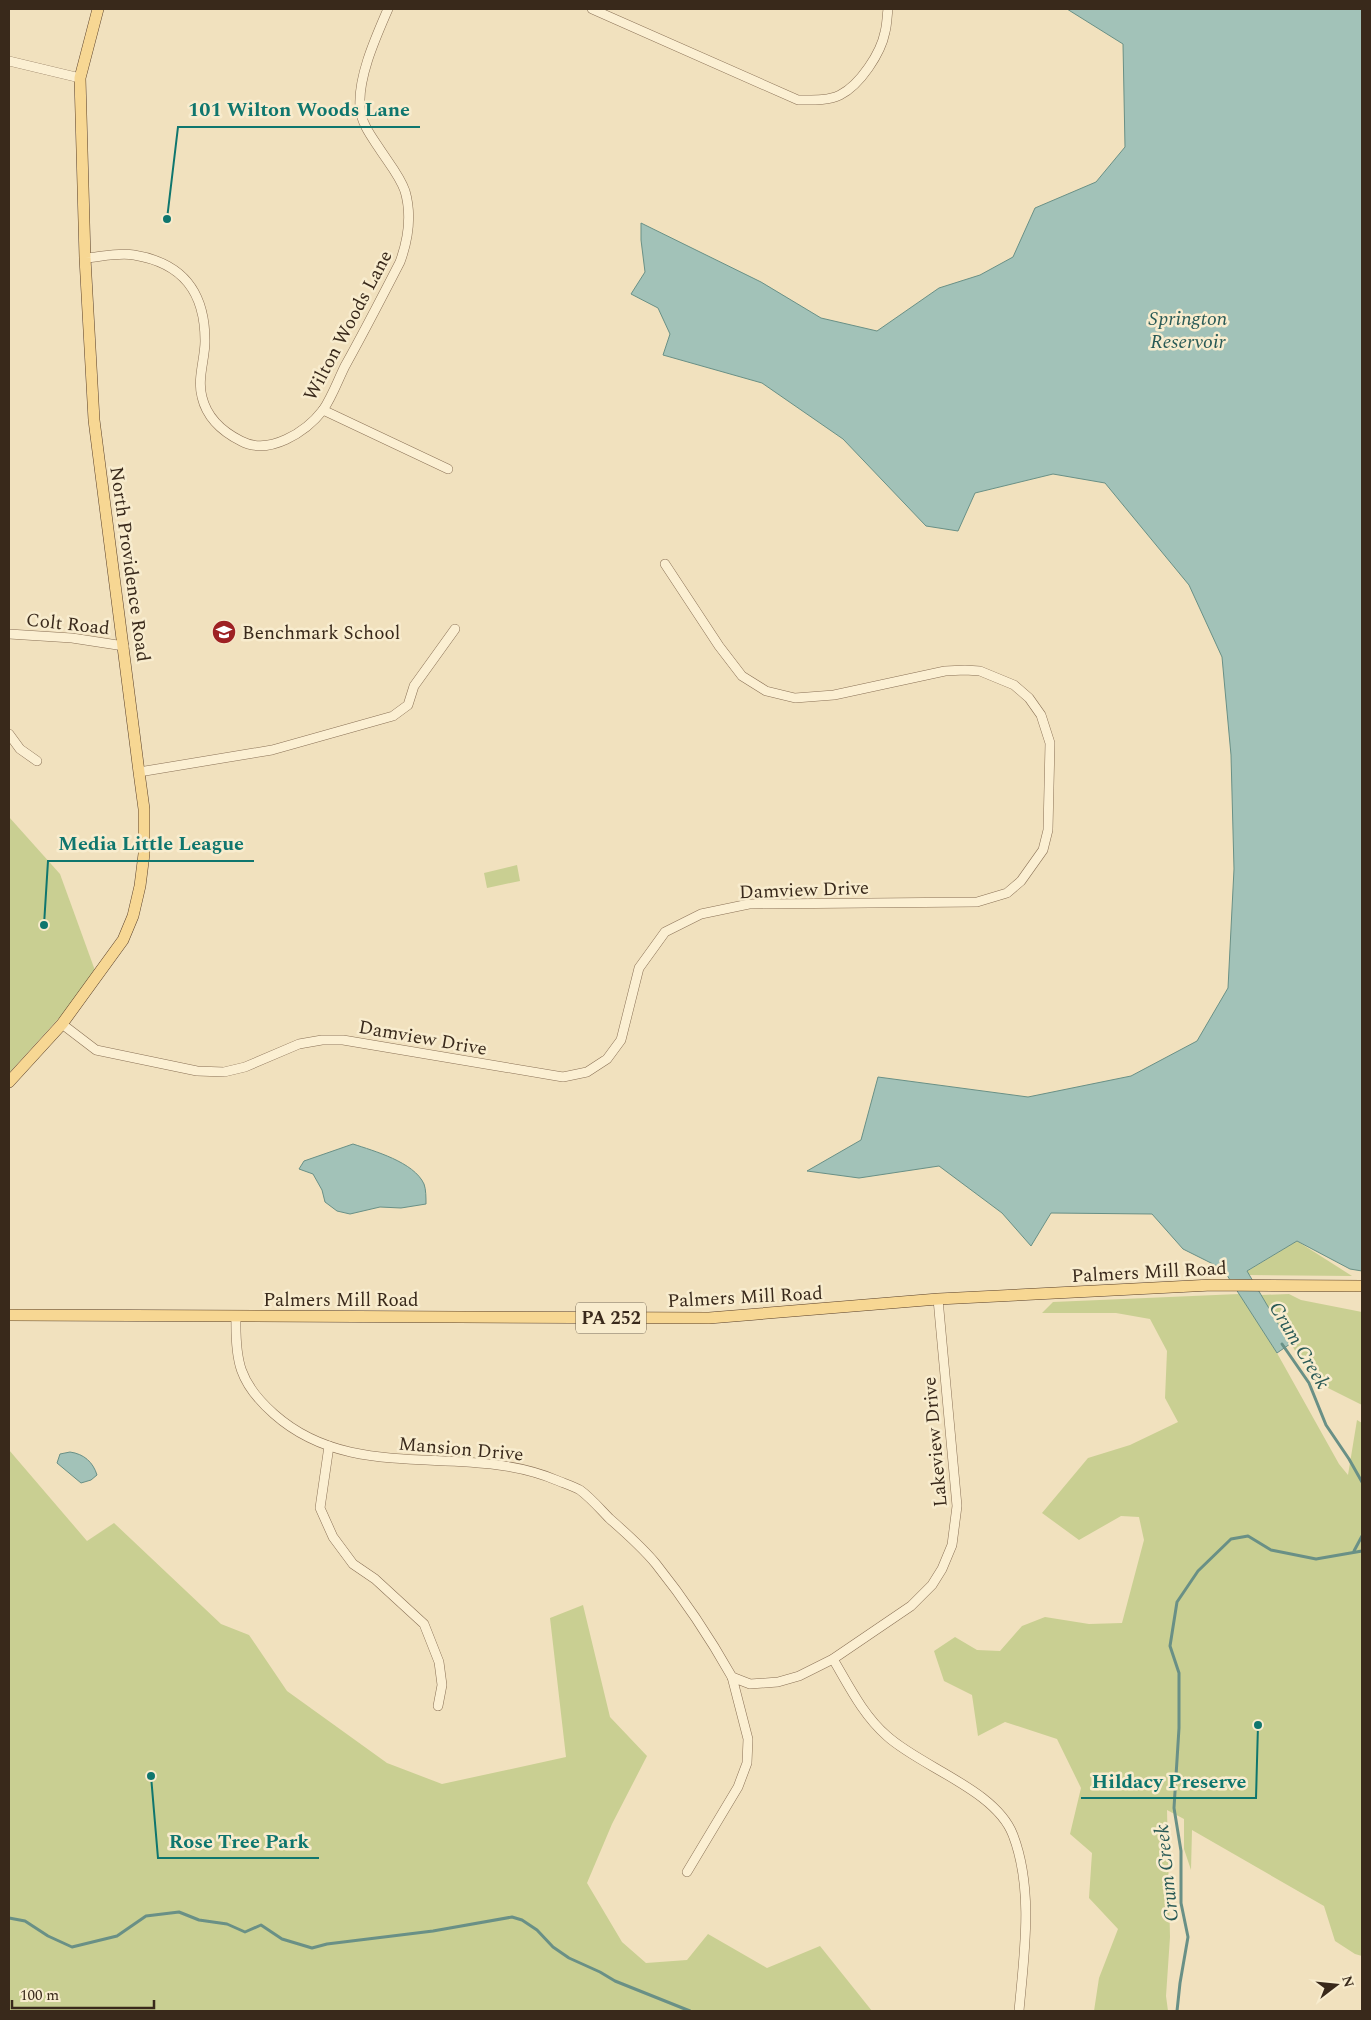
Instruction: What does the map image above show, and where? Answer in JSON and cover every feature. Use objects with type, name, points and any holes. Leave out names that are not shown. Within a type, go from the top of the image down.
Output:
[{"type":"main road","name":"North Providence Road","points":[[9,1082],[62,1024],[123,940],[133,916],[140,886],[144,854],[144,809],[94,420],[85,258],[80,78],[98,9]]},
{"type":"main road","name":"Palmers Mill Road","points":[[9,1315],[709,1318],[938,1299],[1212,1285],[1362,1286]]},
{"type":"street","name":"Wilton Woods Lane","points":[[85,258],[132,254],[161,262],[182,275],[198,297],[204,319],[205,344],[201,373],[202,397],[212,417],[225,433],[245,443],[271,446],[296,435],[323,410],[400,262],[407,244],[408,221],[404,191],[394,170],[366,129],[360,109],[361,88],[377,35],[388,9]]},
{"type":"street","points":[[592,9],[798,100],[817,100],[841,94],[860,79],[876,56],[885,34],[888,9]]},
{"type":"street","points":[[9,61],[80,78]]},
{"type":"street","points":[[323,410],[448,469]]},
{"type":"street","name":"Damview Drive","points":[[62,1024],[96,1050],[197,1070],[224,1072],[245,1067],[299,1044],[322,1040],[338,1040],[563,1077],[587,1072],[607,1059],[621,1040],[639,968],[665,932],[701,914],[749,904],[976,902],[1007,893],[1021,882],[1043,850],[1048,830],[1050,743],[1042,715],[1029,698],[1014,685],[980,671],[965,670],[945,671],[834,695],[796,698],[766,691],[742,676],[719,646],[665,564]]},
{"type":"street","points":[[139,772],[272,750],[393,716],[408,705],[414,686],[455,628]]},
{"type":"street","name":"Colt Road","points":[[9,634],[72,638],[124,646]]},
{"type":"street","points":[[9,734],[20,749],[37,761]]},
{"type":"street","name":"Lakeview Drive","points":[[732,1677],[750,1684],[778,1682],[799,1676],[833,1659],[911,1606],[932,1585],[942,1569],[952,1545],[958,1506],[938,1299]]},
{"type":"street","name":"Mansion Drive","points":[[236,1316],[237,1360],[245,1380],[257,1399],[288,1426],[329,1446],[366,1457],[493,1464],[538,1473],[580,1490],[655,1562],[695,1617],[732,1677]]},
{"type":"street","points":[[329,1446],[320,1508],[333,1537],[353,1564],[375,1578],[424,1624],[439,1662],[442,1685],[438,1706]]},
{"type":"street","points":[[833,1659],[865,1714],[887,1736],[998,1810],[1013,1833],[1022,1865],[1026,1918],[1024,1963],[1018,2011]]},
{"type":"street","points":[[688,1872],[738,1787],[747,1763],[748,1739],[732,1677]]},
{"type":"green space","points":[[9,817],[60,874],[97,976],[9,1073]]},
{"type":"green space","points":[[517,865],[520,881],[487,888],[484,873]]},
{"type":"green space","points":[[1297,1241],[1352,1276],[1249,1275],[1246,1272]]},
{"type":"green space","points":[[1239,1294],[1277,1353],[1339,1464],[1348,1475],[1357,1420],[1362,1423],[1362,1956],[1355,1954],[1335,1941],[1324,1906],[1192,1830],[1191,1870],[1184,1849],[1184,1819],[1167,1810],[1170,1937],[1166,1996],[1168,2011],[1094,2011],[1099,1978],[1118,1929],[1089,1898],[1092,1853],[1070,1834],[1081,1788],[1057,1739],[1005,1722],[978,1736],[972,1695],[944,1681],[934,1651],[955,1637],[977,1650],[1000,1651],[1022,1626],[1045,1617],[1089,1624],[1122,1623],[1144,1540],[1139,1517],[1121,1516],[1079,1540],[1042,1513],[1088,1458],[1130,1445],[1178,1422],[1165,1398],[1167,1351],[1150,1319],[1116,1313],[1042,1313],[1053,1302]]},
{"type":"green space","points":[[1289,1294],[1301,1300],[1362,1312],[1362,1405],[1322,1385],[1301,1360],[1260,1295]]},
{"type":"green space","points":[[9,1450],[87,1541],[114,1523],[221,1624],[249,1635],[287,1691],[387,1763],[442,1784],[566,1757],[550,1618],[583,1605],[610,1717],[647,1756],[612,1824],[587,1883],[622,1942],[646,1963],[687,1960],[708,1934],[767,1968],[820,1946],[872,2011],[9,2011]]},
{"type":"water","name":"Springton Reservoir","points":[[1067,9],[1362,9],[1362,1271],[1350,1269],[1297,1241],[1247,1271],[1290,1344],[1277,1353],[1223,1269],[1183,1249],[1152,1214],[1051,1213],[1031,1246],[1002,1213],[939,1166],[859,1178],[807,1171],[861,1140],[878,1077],[1028,1097],[1131,1076],[1197,1041],[1228,988],[1234,869],[1231,755],[1222,657],[1189,585],[1105,483],[1053,474],[975,493],[958,531],[926,526],[843,439],[762,383],[663,355],[670,334],[658,308],[631,294],[645,272],[641,223],[761,282],[821,318],[877,331],[939,288],[980,275],[1013,257],[1035,208],[1096,182],[1125,147],[1123,44]]},
{"type":"water","points":[[353,1144],[393,1158],[412,1169],[424,1184],[426,1204],[401,1208],[380,1207],[350,1214],[337,1211],[325,1202],[322,1190],[313,1174],[299,1169],[304,1161]]},
{"type":"water","points":[[70,1452],[87,1459],[97,1475],[91,1480],[81,1483],[57,1463],[60,1454]]},
{"type":"waterway","name":"Crum Creek","points":[[1282,1344],[1309,1383],[1326,1425],[1362,1482]]},
{"type":"waterway","name":"Crum Creek","points":[[1177,2011],[1188,1937],[1181,1903],[1181,1851],[1174,1808],[1179,1728],[1179,1673],[1170,1646],[1177,1602],[1198,1571],[1231,1539],[1248,1536],[1271,1550],[1316,1559],[1362,1551]]},
{"type":"waterway","name":"Crum Creek","points":[[1354,1551],[1362,1536]]},
{"type":"waterway","points":[[9,1918],[25,1921],[48,1936],[72,1947],[117,1936],[146,1916],[179,1912],[199,1920],[227,1924],[245,1932],[261,1925],[282,1939],[312,1948],[327,1944],[433,1931],[512,1917],[522,1920],[537,1930],[553,1947],[569,1958],[615,1981],[690,2011]]},
{"type":"place","name":"101 Wilton Woods Lane","points":[[167,219]]},
{"type":"place","name":"Benchmark School","points":[[224,632]]},
{"type":"place","name":"Media Little League","points":[[44,925]]},
{"type":"place","name":"Hildacy Preserve","points":[[1258,1725]]},
{"type":"place","name":"Rose Tree Park","points":[[151,1776]]}]
